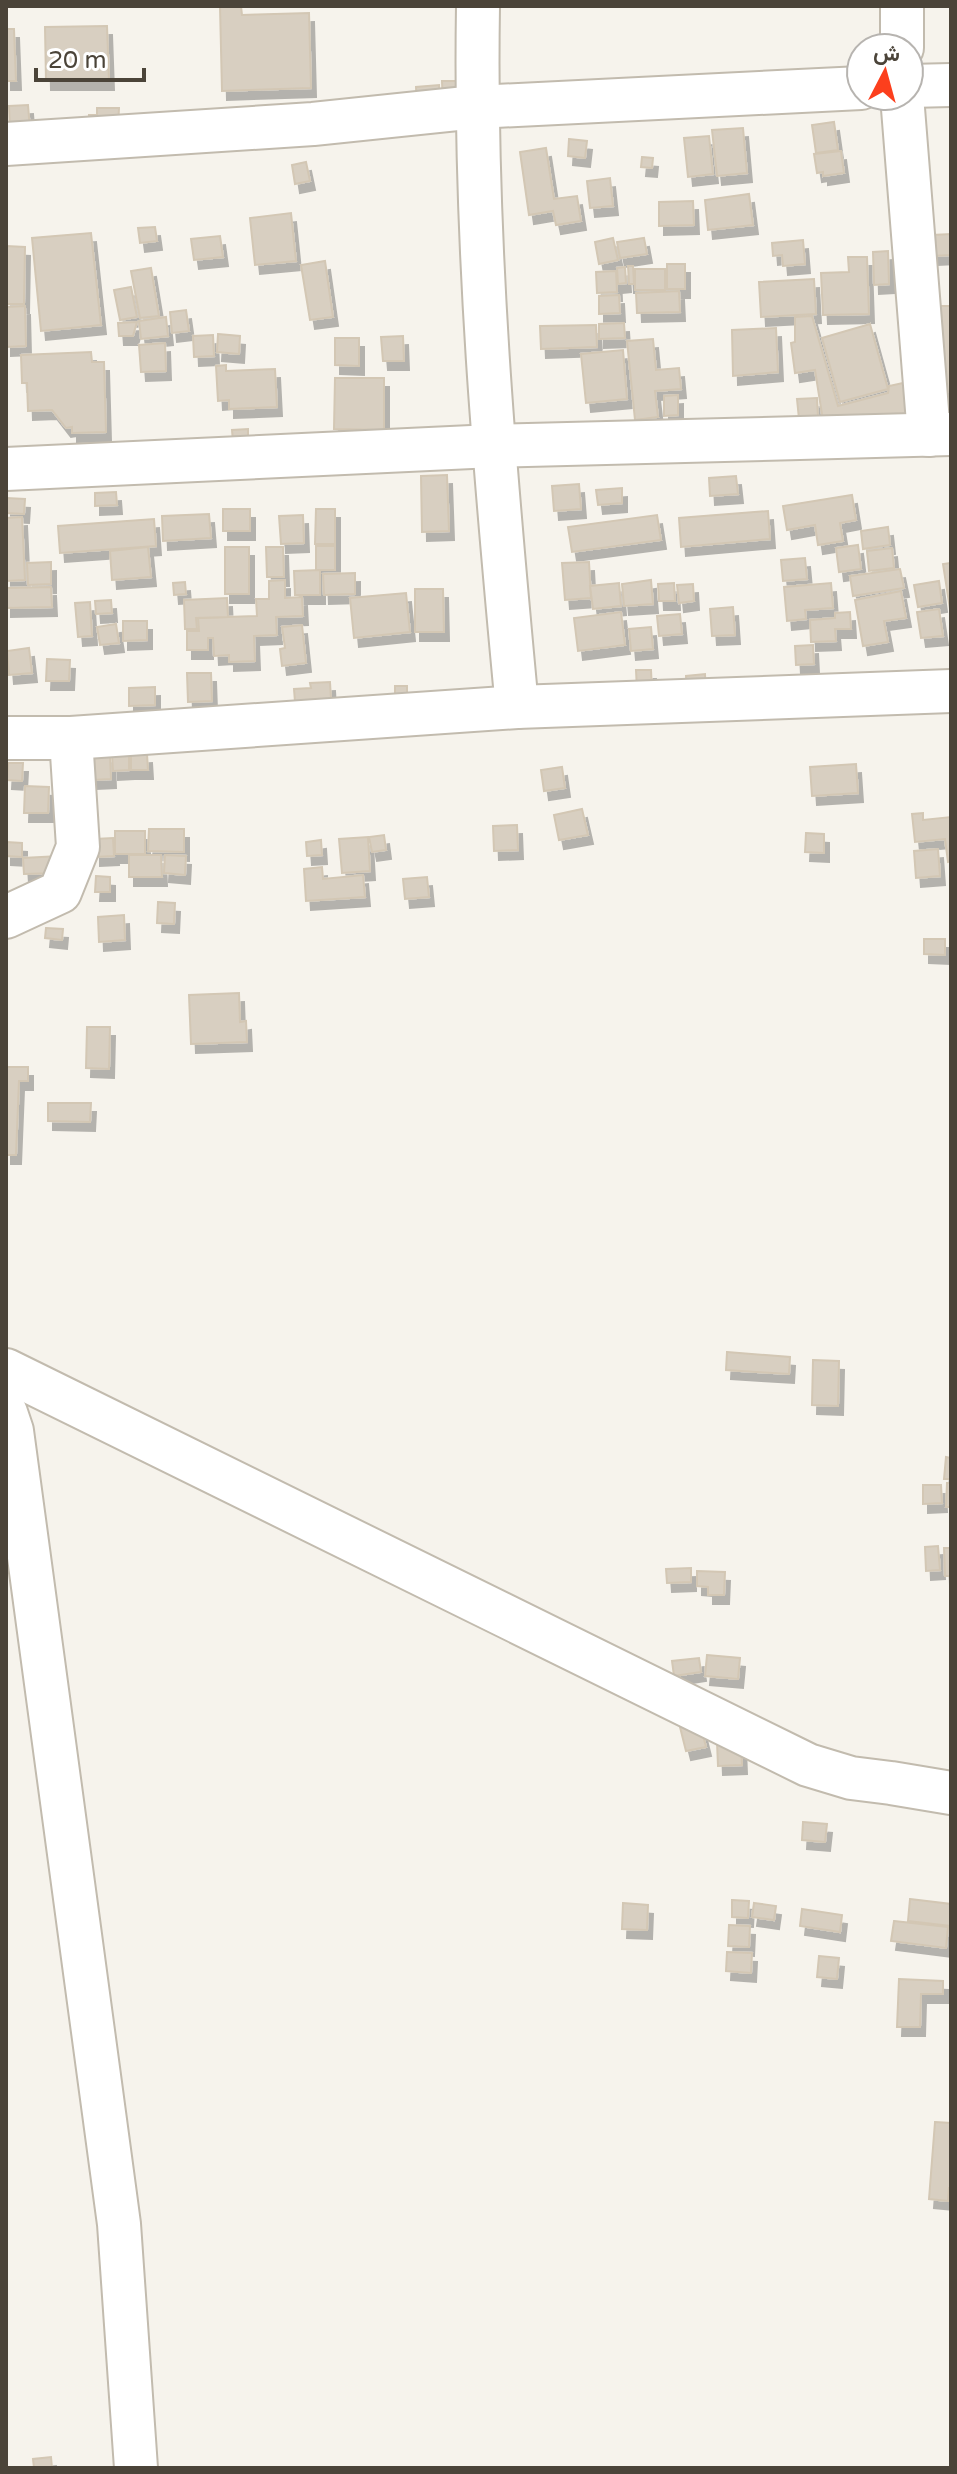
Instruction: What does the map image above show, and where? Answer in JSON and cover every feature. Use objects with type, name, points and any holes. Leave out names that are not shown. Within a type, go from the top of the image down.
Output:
[{"type":"street","points":[[478,6],[476,107],[493,446],[517,707]]},
{"type":"street","points":[[902,6],[902,32]]},
{"type":"street","points":[[925,86],[951,85]]},
{"type":"street","points":[[6,144],[313,124],[476,107],[845,89]]},
{"type":"street","points":[[6,469],[493,446],[940,435],[904,112]]},
{"type":"street","points":[[6,738],[71,738],[517,707],[951,691]]},
{"type":"street","points":[[6,917],[60,892],[78,847],[71,738]]},
{"type":"street","points":[[6,1370],[808,1765],[851,1778],[951,1793]]},
{"type":"street","points":[[6,1413],[12,1431],[119,2224],[136,2468]]},
{"type":"building","points":[[220,6],[241,6],[242,15],[309,13],[311,88],[222,91]]},
{"type":"building","points":[[107,26],[109,81],[46,81],[45,27]]},
{"type":"building","points":[[6,29],[14,29],[16,81],[6,81]]},
{"type":"building","points":[[442,81],[458,81],[459,105],[443,106]]},
{"type":"building","points":[[439,85],[440,105],[417,107],[416,87]]},
{"type":"building","points":[[28,105],[30,130],[10,131],[9,106]]},
{"type":"building","points":[[97,108],[119,108],[118,127],[88,126],[89,115],[97,115]]},
{"type":"building","points":[[834,122],[838,150],[816,153],[812,125]]},
{"type":"building","points":[[743,128],[747,173],[717,176],[712,130]]},
{"type":"building","points":[[709,136],[713,174],[688,177],[684,138]]},
{"type":"building","points":[[569,139],[587,141],[585,158],[568,156]]},
{"type":"building","points":[[546,148],[554,199],[577,196],[581,221],[556,225],[553,211],[529,215],[520,152]]},
{"type":"building","points":[[841,151],[844,173],[823,176],[823,172],[817,173],[814,154]]},
{"type":"building","points":[[642,157],[653,158],[652,168],[641,167]]},
{"type":"building","points":[[306,162],[310,181],[295,184],[292,165]]},
{"type":"building","points":[[610,178],[613,206],[590,208],[587,181]]},
{"type":"building","points":[[749,194],[753,225],[708,230],[705,200]]},
{"type":"building","points":[[693,201],[694,225],[659,226],[659,202]]},
{"type":"building","points":[[291,213],[296,261],[255,265],[250,218]]},
{"type":"building","points":[[155,227],[157,241],[140,243],[138,228]]},
{"type":"building","points":[[91,233],[101,325],[41,331],[32,238]]},
{"type":"building","points":[[951,234],[951,255],[933,256],[932,235]]},
{"type":"building","points":[[220,236],[223,257],[194,260],[191,239]]},
{"type":"building","points":[[613,238],[618,260],[599,264],[595,242]]},
{"type":"building","points":[[644,238],[647,254],[620,258],[617,242]]},
{"type":"building","points":[[803,240],[805,264],[783,266],[782,255],[773,256],[772,243]]},
{"type":"building","points":[[6,246],[25,247],[24,304],[6,304]]},
{"type":"building","points":[[888,251],[889,284],[874,285],[873,252]]},
{"type":"building","points":[[848,257],[867,257],[869,314],[823,315],[821,273],[849,272]]},
{"type":"building","points":[[325,261],[333,317],[310,320],[301,265]]},
{"type":"building","points":[[667,264],[685,264],[685,289],[667,289]]},
{"type":"building","points":[[628,266],[633,266],[634,284],[629,284]]},
{"type":"building","points":[[625,267],[626,283],[618,284],[617,268]]},
{"type":"building","points":[[151,268],[159,316],[140,318],[131,271]]},
{"type":"building","points":[[635,269],[665,269],[665,290],[635,290]]},
{"type":"building","points":[[616,271],[617,292],[597,293],[596,272]]},
{"type":"building","points":[[814,279],[816,314],[761,317],[759,282]]},
{"type":"building","points":[[131,287],[137,317],[120,320],[114,290]]},
{"type":"building","points":[[679,291],[680,312],[637,313],[636,293]]},
{"type":"building","points":[[619,295],[620,313],[599,314],[599,296]]},
{"type":"building","points":[[25,306],[26,346],[6,347],[6,307]]},
{"type":"building","points":[[941,306],[951,306],[951,391],[942,392]]},
{"type":"building","points":[[186,310],[189,331],[172,333],[170,312]]},
{"type":"building","points":[[812,316],[838,406],[888,393],[889,386],[903,383],[909,419],[824,427],[815,370],[795,373],[791,343],[795,342],[795,317]]},
{"type":"building","points":[[166,317],[168,336],[141,339],[139,321]]},
{"type":"building","points":[[137,322],[133,336],[119,336],[118,323]]},
{"type":"building","points":[[624,323],[625,338],[599,339],[599,324]]},
{"type":"building","points":[[870,324],[888,389],[840,402],[822,338]]},
{"type":"building","points":[[596,325],[597,347],[541,349],[540,326]]},
{"type":"building","points":[[776,328],[778,372],[733,376],[732,330]]},
{"type":"building","points":[[218,334],[240,336],[239,354],[217,352]]},
{"type":"building","points":[[213,335],[214,356],[194,357],[193,336]]},
{"type":"building","points":[[403,336],[404,361],[383,361],[381,337]]},
{"type":"building","points":[[335,338],[359,338],[359,366],[335,365]]},
{"type":"building","points":[[653,339],[656,370],[679,368],[681,389],[655,391],[658,417],[635,420],[627,341]]},
{"type":"building","points":[[165,343],[166,371],[141,372],[139,345]]},
{"type":"building","points":[[623,350],[627,399],[586,403],[581,354]]},
{"type":"building","points":[[91,352],[92,362],[104,362],[106,432],[72,433],[72,427],[66,428],[52,410],[28,411],[27,383],[22,383],[21,355]]},
{"type":"building","points":[[226,365],[226,371],[275,369],[277,407],[229,409],[229,400],[218,401],[216,366]]},
{"type":"building","points":[[335,378],[384,378],[384,430],[334,429]]},
{"type":"building","points":[[678,395],[678,415],[664,416],[664,396]]},
{"type":"building","points":[[817,398],[818,417],[799,419],[797,399]]},
{"type":"building","points":[[248,429],[248,441],[233,442],[232,430]]},
{"type":"building","points":[[447,475],[449,531],[422,532],[421,476]]},
{"type":"building","points":[[736,476],[738,494],[710,496],[709,478]]},
{"type":"building","points":[[579,484],[581,509],[554,511],[552,486]]},
{"type":"building","points":[[622,488],[622,503],[598,505],[596,490]]},
{"type":"building","points":[[116,492],[117,505],[95,506],[95,493]]},
{"type":"building","points":[[852,495],[856,520],[840,523],[843,541],[818,545],[815,525],[787,530],[783,506]]},
{"type":"building","points":[[6,498],[25,499],[24,514],[6,513]]},
{"type":"building","points":[[223,509],[250,509],[250,531],[223,531]]},
{"type":"building","points":[[316,509],[335,509],[335,544],[315,544]]},
{"type":"building","points":[[768,511],[770,539],[681,547],[679,518]]},
{"type":"building","points":[[209,514],[211,538],[163,541],[162,516]]},
{"type":"building","points":[[303,515],[304,543],[281,544],[279,516]]},
{"type":"building","points":[[657,515],[661,540],[572,552],[568,527]]},
{"type":"building","points":[[22,517],[25,580],[6,581],[6,518]]},
{"type":"building","points":[[154,519],[156,546],[60,553],[58,526]]},
{"type":"building","points":[[888,527],[890,545],[863,549],[861,531]]},
{"type":"building","points":[[858,545],[861,569],[839,572],[836,548]]},
{"type":"building","points":[[316,546],[335,546],[335,570],[316,570]]},
{"type":"building","points":[[148,547],[151,577],[112,580],[110,551]]},
{"type":"building","points":[[225,547],[249,547],[249,594],[225,594]]},
{"type":"building","points":[[266,547],[283,547],[284,577],[267,577]]},
{"type":"building","points":[[892,548],[894,568],[869,571],[867,551]]},
{"type":"building","points":[[805,558],[807,579],[783,581],[781,560]]},
{"type":"building","points":[[51,562],[51,584],[28,585],[27,563]]},
{"type":"building","points":[[589,562],[591,598],[565,600],[562,563]]},
{"type":"building","points":[[951,563],[951,609],[950,609],[943,564]]},
{"type":"building","points":[[900,569],[904,588],[853,596],[850,576]]},
{"type":"building","points":[[320,570],[320,595],[295,595],[294,571]]},
{"type":"building","points":[[355,573],[355,594],[324,595],[323,574]]},
{"type":"building","points":[[285,580],[285,598],[302,597],[303,616],[276,617],[277,635],[254,636],[255,661],[229,662],[229,655],[214,656],[213,638],[208,638],[208,650],[187,650],[187,631],[199,631],[198,618],[257,616],[256,599],[269,599],[269,581]]},
{"type":"building","points":[[651,580],[653,604],[624,606],[622,584]]},
{"type":"building","points":[[939,581],[942,603],[918,607],[914,585]]},
{"type":"building","points":[[185,582],[186,594],[174,595],[173,583]]},
{"type":"building","points":[[619,583],[621,606],[593,609],[590,586]]},
{"type":"building","points":[[674,583],[675,601],[659,601],[658,584]]},
{"type":"building","points":[[831,583],[833,608],[805,610],[806,619],[787,621],[784,587]]},
{"type":"building","points":[[693,584],[694,601],[679,603],[677,585]]},
{"type":"building","points":[[51,587],[52,607],[6,608],[6,588]]},
{"type":"building","points":[[415,589],[443,589],[444,632],[415,632]]},
{"type":"building","points":[[901,591],[906,618],[884,621],[888,642],[863,646],[855,600]]},
{"type":"building","points":[[406,593],[410,632],[354,638],[350,598]]},
{"type":"building","points":[[227,598],[228,617],[196,618],[197,629],[185,629],[184,600]]},
{"type":"building","points":[[111,600],[112,613],[96,614],[95,601]]},
{"type":"building","points":[[90,602],[92,636],[78,637],[75,603]]},
{"type":"building","points":[[733,607],[735,635],[712,636],[710,609]]},
{"type":"building","points":[[939,609],[943,636],[921,638],[917,612]]},
{"type":"building","points":[[621,612],[625,645],[578,651],[574,618]]},
{"type":"building","points":[[850,612],[851,629],[835,629],[836,641],[811,642],[810,620],[835,618],[835,613]]},
{"type":"building","points":[[680,614],[682,634],[659,636],[657,616]]},
{"type":"building","points":[[123,621],[147,621],[147,640],[123,641]]},
{"type":"building","points":[[116,624],[119,643],[100,645],[97,627]]},
{"type":"building","points":[[302,625],[306,663],[282,666],[280,649],[285,648],[282,627]]},
{"type":"building","points":[[651,627],[653,649],[631,651],[629,629]]},
{"type":"building","points":[[813,645],[814,664],[796,665],[795,646]]},
{"type":"building","points":[[29,648],[32,673],[9,675],[7,651]]},
{"type":"building","points":[[47,659],[70,660],[69,681],[46,681]]},
{"type":"building","points":[[636,670],[651,670],[652,690],[637,690]]},
{"type":"building","points":[[187,673],[211,673],[212,701],[188,702]]},
{"type":"building","points":[[705,674],[706,695],[687,696],[686,676]]},
{"type":"building","points":[[330,682],[331,699],[295,702],[294,689],[311,688],[310,683]]},
{"type":"building","points":[[395,686],[407,686],[407,696],[395,696]]},
{"type":"building","points":[[155,687],[155,705],[129,706],[129,688]]},
{"type":"building","points":[[110,754],[111,779],[92,780],[91,755]]},
{"type":"building","points":[[147,754],[148,770],[131,770],[131,755]]},
{"type":"building","points":[[112,755],[129,755],[129,770],[113,771]]},
{"type":"building","points":[[8,763],[23,763],[22,781],[7,780]]},
{"type":"building","points":[[856,764],[858,793],[812,796],[810,767]]},
{"type":"building","points":[[562,767],[565,788],[544,791],[541,770]]},
{"type":"building","points":[[25,786],[49,787],[48,813],[24,813]]},
{"type":"building","points":[[582,809],[588,835],[559,840],[554,815]]},
{"type":"building","points":[[923,813],[923,820],[951,817],[951,861],[948,862],[945,839],[915,842],[912,814]]},
{"type":"building","points":[[517,825],[518,850],[494,851],[493,826]]},
{"type":"building","points":[[149,829],[184,829],[184,852],[148,851]]},
{"type":"building","points":[[115,831],[145,831],[145,854],[115,854]]},
{"type":"building","points":[[806,833],[824,834],[824,853],[805,852]]},
{"type":"building","points":[[384,835],[386,850],[372,852],[369,837]]},
{"type":"building","points":[[368,837],[370,871],[342,873],[339,839]]},
{"type":"building","points":[[113,838],[114,856],[95,857],[95,839]]},
{"type":"building","points":[[321,840],[322,855],[307,856],[306,842]]},
{"type":"building","points":[[6,842],[22,843],[22,857],[6,856]]},
{"type":"building","points":[[938,849],[940,876],[916,878],[914,851]]},
{"type":"building","points":[[129,855],[161,855],[162,877],[129,877]]},
{"type":"building","points":[[165,855],[186,856],[185,875],[164,873]]},
{"type":"building","points":[[59,856],[59,873],[24,874],[23,858]]},
{"type":"building","points":[[322,867],[323,879],[363,875],[365,897],[306,901],[304,869]]},
{"type":"building","points":[[96,876],[110,877],[110,892],[95,892]]},
{"type":"building","points":[[427,877],[429,897],[405,899],[403,879]]},
{"type":"building","points":[[158,902],[175,903],[174,924],[157,923]]},
{"type":"building","points":[[124,915],[125,940],[99,942],[98,917]]},
{"type":"building","points":[[46,928],[63,929],[62,940],[45,938]]},
{"type":"building","points":[[924,939],[945,939],[945,955],[924,954]]},
{"type":"building","points":[[239,993],[240,1022],[246,1021],[247,1042],[191,1044],[189,995]]},
{"type":"building","points":[[87,1027],[110,1027],[109,1069],[86,1068]]},
{"type":"building","points":[[6,1067],[28,1067],[28,1081],[19,1081],[16,1155],[6,1155]]},
{"type":"building","points":[[48,1103],[91,1103],[90,1122],[48,1121]]},
{"type":"building","points":[[727,1352],[790,1357],[789,1374],[726,1370]]},
{"type":"building","points":[[813,1360],[839,1361],[838,1406],[812,1405]]},
{"type":"building","points":[[946,1457],[951,1458],[951,1479],[944,1479]]},
{"type":"building","points":[[947,1483],[951,1483],[951,1507],[946,1507]]},
{"type":"building","points":[[923,1485],[941,1485],[942,1503],[923,1504]]},
{"type":"building","points":[[938,1546],[940,1570],[926,1571],[925,1547]]},
{"type":"building","points":[[944,1548],[951,1548],[951,1576],[945,1576]]},
{"type":"building","points":[[691,1568],[691,1582],[667,1583],[666,1569]]},
{"type":"building","points":[[697,1571],[725,1572],[724,1595],[708,1595],[708,1587],[697,1586]]},
{"type":"building","points":[[707,1655],[740,1658],[738,1679],[705,1676]]},
{"type":"building","points":[[699,1658],[701,1672],[674,1676],[672,1661]]},
{"type":"building","points":[[700,1723],[706,1747],[686,1751],[680,1727]]},
{"type":"building","points":[[741,1741],[742,1765],[718,1766],[717,1742]]},
{"type":"building","points":[[803,1822],[827,1824],[825,1842],[802,1840]]},
{"type":"building","points":[[910,1899],[951,1904],[951,1926],[908,1921]]},
{"type":"building","points":[[732,1900],[749,1901],[748,1918],[732,1917]]},
{"type":"building","points":[[623,1903],[648,1905],[647,1930],[622,1929]]},
{"type":"building","points":[[754,1903],[776,1906],[774,1920],[752,1917]]},
{"type":"building","points":[[802,1909],[842,1915],[840,1932],[800,1926]]},
{"type":"building","points":[[894,1921],[948,1927],[946,1948],[891,1941]]},
{"type":"building","points":[[729,1925],[750,1926],[749,1947],[728,1946]]},
{"type":"building","points":[[727,1952],[752,1953],[751,1973],[726,1971]]},
{"type":"building","points":[[819,1956],[839,1958],[837,1979],[817,1977]]},
{"type":"building","points":[[899,1979],[943,1981],[943,1994],[921,1994],[920,2027],[897,2027]]},
{"type":"building","points":[[935,2122],[951,2123],[951,2188],[948,2201],[929,2199]]},
{"type":"building","points":[[51,2457],[52,2468],[34,2468],[33,2459]]}]
